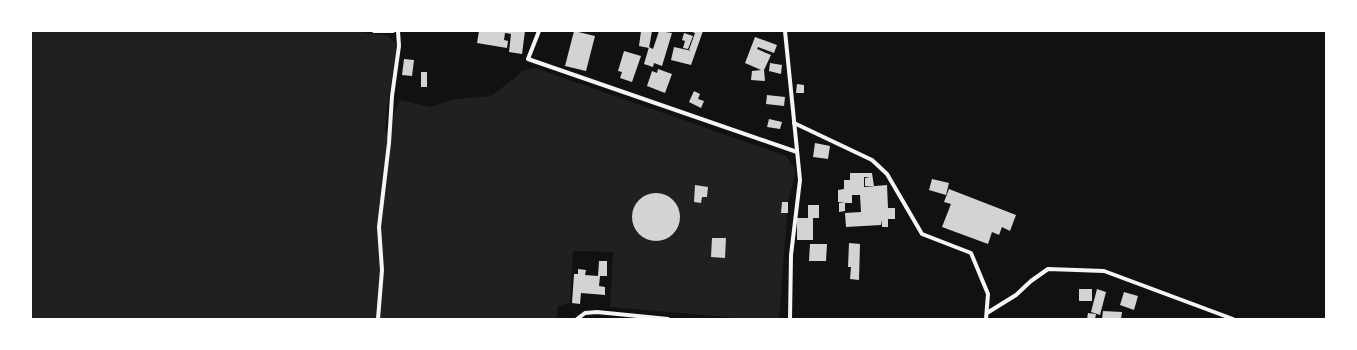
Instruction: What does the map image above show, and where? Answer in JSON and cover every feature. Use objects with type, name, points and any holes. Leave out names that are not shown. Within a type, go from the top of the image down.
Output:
[{"type":"street","points":[[374,31],[393,31]]},
{"type":"street","points":[[378,319],[382,270],[379,227],[390,143],[392,96],[399,46],[398,31]]},
{"type":"street","points":[[539,31],[528,60],[797,152]]},
{"type":"street","points":[[785,31],[800,180],[791,255],[790,319]]},
{"type":"street","points":[[794,123],[872,160],[887,174],[922,234],[971,253],[988,294],[986,319]]},
{"type":"street","points":[[987,313],[1016,296],[1031,280],[1048,269],[1104,270],[1233,319]]},
{"type":"street","points":[[577,319],[585,313],[596,312],[668,319]]},
{"type":"shaded area","points":[[31,31],[355,31],[388,36],[397,45],[388,100],[385,134],[400,100],[430,107],[456,99],[491,96],[516,77],[521,71],[535,68],[786,156],[795,169],[795,175],[788,202],[779,319],[750,319],[610,307],[613,252],[573,251],[570,303],[558,306],[557,319],[31,319]]},
{"type":"building","points":[[479,31],[525,31],[522,54],[509,52],[511,34],[505,33],[504,40],[508,41],[507,48],[477,43]]},
{"type":"building","points":[[574,31],[595,36],[586,71],[565,66]]},
{"type":"building","points":[[641,31],[652,31],[649,48],[639,46]]},
{"type":"building","points":[[659,31],[672,33],[662,66],[654,63],[653,67],[644,64],[649,47],[653,49]]},
{"type":"building","points":[[689,31],[703,31],[691,65],[671,60],[674,47],[692,51],[689,50],[695,33]]},
{"type":"building","points":[[684,33],[693,36],[688,49],[683,48],[685,41],[682,40]]},
{"type":"building","points":[[755,37],[777,45],[774,53],[758,47],[757,49],[771,55],[764,70],[765,81],[751,80],[752,71],[761,70],[745,63]]},
{"type":"building","points":[[624,51],[641,56],[632,82],[620,78],[622,72],[618,71]]},
{"type":"building","points":[[404,59],[414,60],[412,76],[402,75]]},
{"type":"building","points":[[770,63],[782,65],[781,74],[769,71]]},
{"type":"building","points":[[658,69],[672,74],[665,93],[647,86],[652,71],[657,73]]},
{"type":"building","points":[[421,72],[427,72],[427,87],[421,87]]},
{"type":"building","points":[[797,84],[804,85],[804,93],[796,93]]},
{"type":"building","points":[[694,91],[700,94],[698,99],[704,101],[701,108],[689,102]]},
{"type":"building","points":[[767,95],[785,97],[784,106],[766,104]]},
{"type":"building","points":[[769,119],[782,122],[780,129],[767,127]]},
{"type":"building","points":[[815,143],[830,146],[828,159],[813,157]]},
{"type":"building","points":[[850,173],[872,173],[874,186],[865,186],[865,178],[870,177],[864,177],[864,187],[887,185],[888,208],[895,208],[895,219],[888,219],[888,227],[882,227],[882,220],[881,225],[846,227],[845,213],[861,212],[860,195],[852,195],[852,203],[838,202],[838,190],[844,189],[844,180],[850,180]]},
{"type":"building","points":[[932,179],[949,183],[946,195],[929,190]]},
{"type":"building","points":[[695,185],[708,187],[707,197],[702,197],[701,203],[694,202]]},
{"type":"building","points":[[949,189],[1016,215],[1010,231],[1002,227],[999,235],[992,232],[988,244],[942,227],[951,204],[944,202]]},
{"type":"building","points":[[656,193],[665,195],[673,200],[678,208],[680,217],[678,226],[673,234],[665,239],[656,241],[647,239],[639,234],[634,226],[632,217],[634,208],[639,200],[647,195]]},
{"type":"building","points":[[782,202],[788,202],[788,213],[781,213]]},
{"type":"building","points":[[839,203],[845,203],[845,211],[839,212]]},
{"type":"building","points":[[808,205],[819,205],[819,218],[813,218],[813,240],[797,240],[797,218],[808,218]]},
{"type":"building","points":[[712,238],[726,238],[725,258],[711,257]]},
{"type":"building","points":[[849,243],[860,244],[859,280],[850,279],[851,267],[848,267]]},
{"type":"building","points":[[810,244],[827,244],[826,261],[809,261]]},
{"type":"building","points":[[599,261],[607,261],[607,276],[600,276],[599,286],[605,287],[605,295],[581,293],[580,304],[572,303],[574,274],[578,274],[578,269],[586,270],[585,275],[598,276]]},
{"type":"building","points":[[1079,289],[1092,289],[1092,301],[1079,301]]},
{"type":"building","points":[[1097,289],[1106,292],[1100,315],[1091,312]]},
{"type":"building","points":[[1124,292],[1138,296],[1134,310],[1120,305]]},
{"type":"building","points":[[1103,311],[1122,312],[1121,319],[1102,319]]},
{"type":"building","points":[[1088,313],[1096,314],[1095,319],[1087,319]]}]
